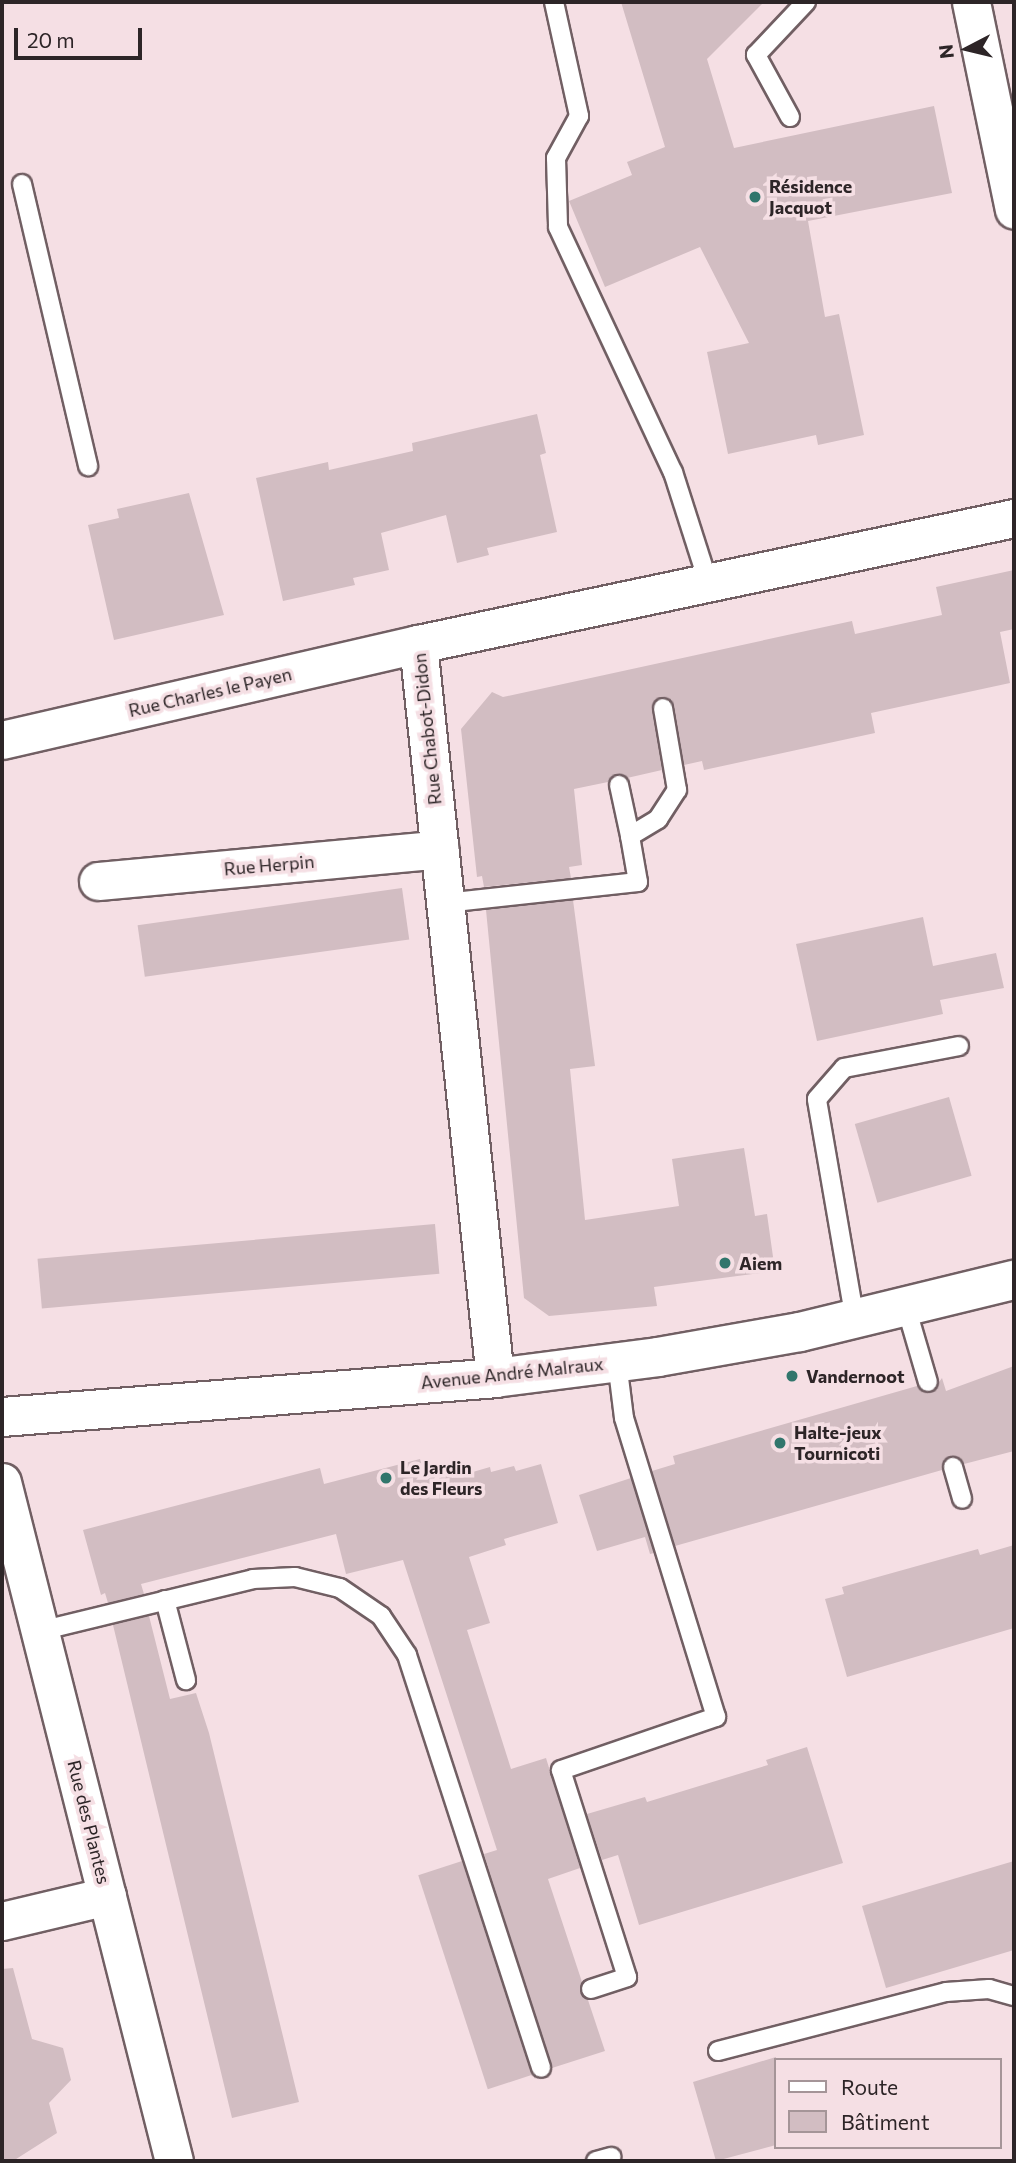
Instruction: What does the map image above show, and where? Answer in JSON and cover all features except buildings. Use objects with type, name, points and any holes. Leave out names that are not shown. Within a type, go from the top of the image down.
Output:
[{"type":"main road","name":"Avenue André Malraux","points":[[2,1417],[495,1377],[617,1362],[738,1345],[855,1320],[1014,1280]]},
{"type":"street","points":[[971,2],[1014,209]]},
{"type":"street","name":"Rue Chabot-Didon","points":[[495,1377],[418,644],[1014,518]]},
{"type":"street","name":"Rue Charles le Payen","points":[[2,740],[418,644]]},
{"type":"street","name":"Rue Herpin","points":[[98,881],[440,849]]},
{"type":"street","name":"Rue des Plantes","points":[[2,1482],[174,2161]]},
{"type":"street","points":[[2,1921],[107,1896]]},
{"type":"lane","points":[[555,2],[579,116],[556,158],[558,227],[673,472],[708,582]]},
{"type":"lane","points":[[790,117],[756,55],[806,2]]},
{"type":"lane","points":[[22,184],[89,466]]},
{"type":"lane","points":[[630,836],[658,819],[677,790],[663,708]]},
{"type":"lane","points":[[445,903],[638,882],[619,785]]},
{"type":"lane","points":[[855,1320],[817,1099],[844,1068],[959,1046]]},
{"type":"lane","points":[[905,1307],[928,1382]]},
{"type":"lane","points":[[591,1989],[627,1977],[561,1770],[716,1717],[624,1418],[617,1362]]},
{"type":"lane","points":[[953,1467],[962,1499]]},
{"type":"lane","points":[[40,1631],[253,1579],[296,1577],[340,1588],[381,1616],[407,1655],[541,2068]]},
{"type":"lane","points":[[165,1600],[186,1680]]},
{"type":"lane","points":[[718,2051],[946,1992],[989,1989],[1014,1996]]},
{"type":"place","name":"Résidence Jacquot","points":[[755,197]]},
{"type":"place","name":"Aiem","points":[[725,1263]]},
{"type":"place","name":"Vandernoot","points":[[792,1376]]},
{"type":"place","name":"Halte-jeux Tournicoti","points":[[780,1443]]},
{"type":"place","name":"Le Jardin des Fleurs","points":[[386,1478]]}]
